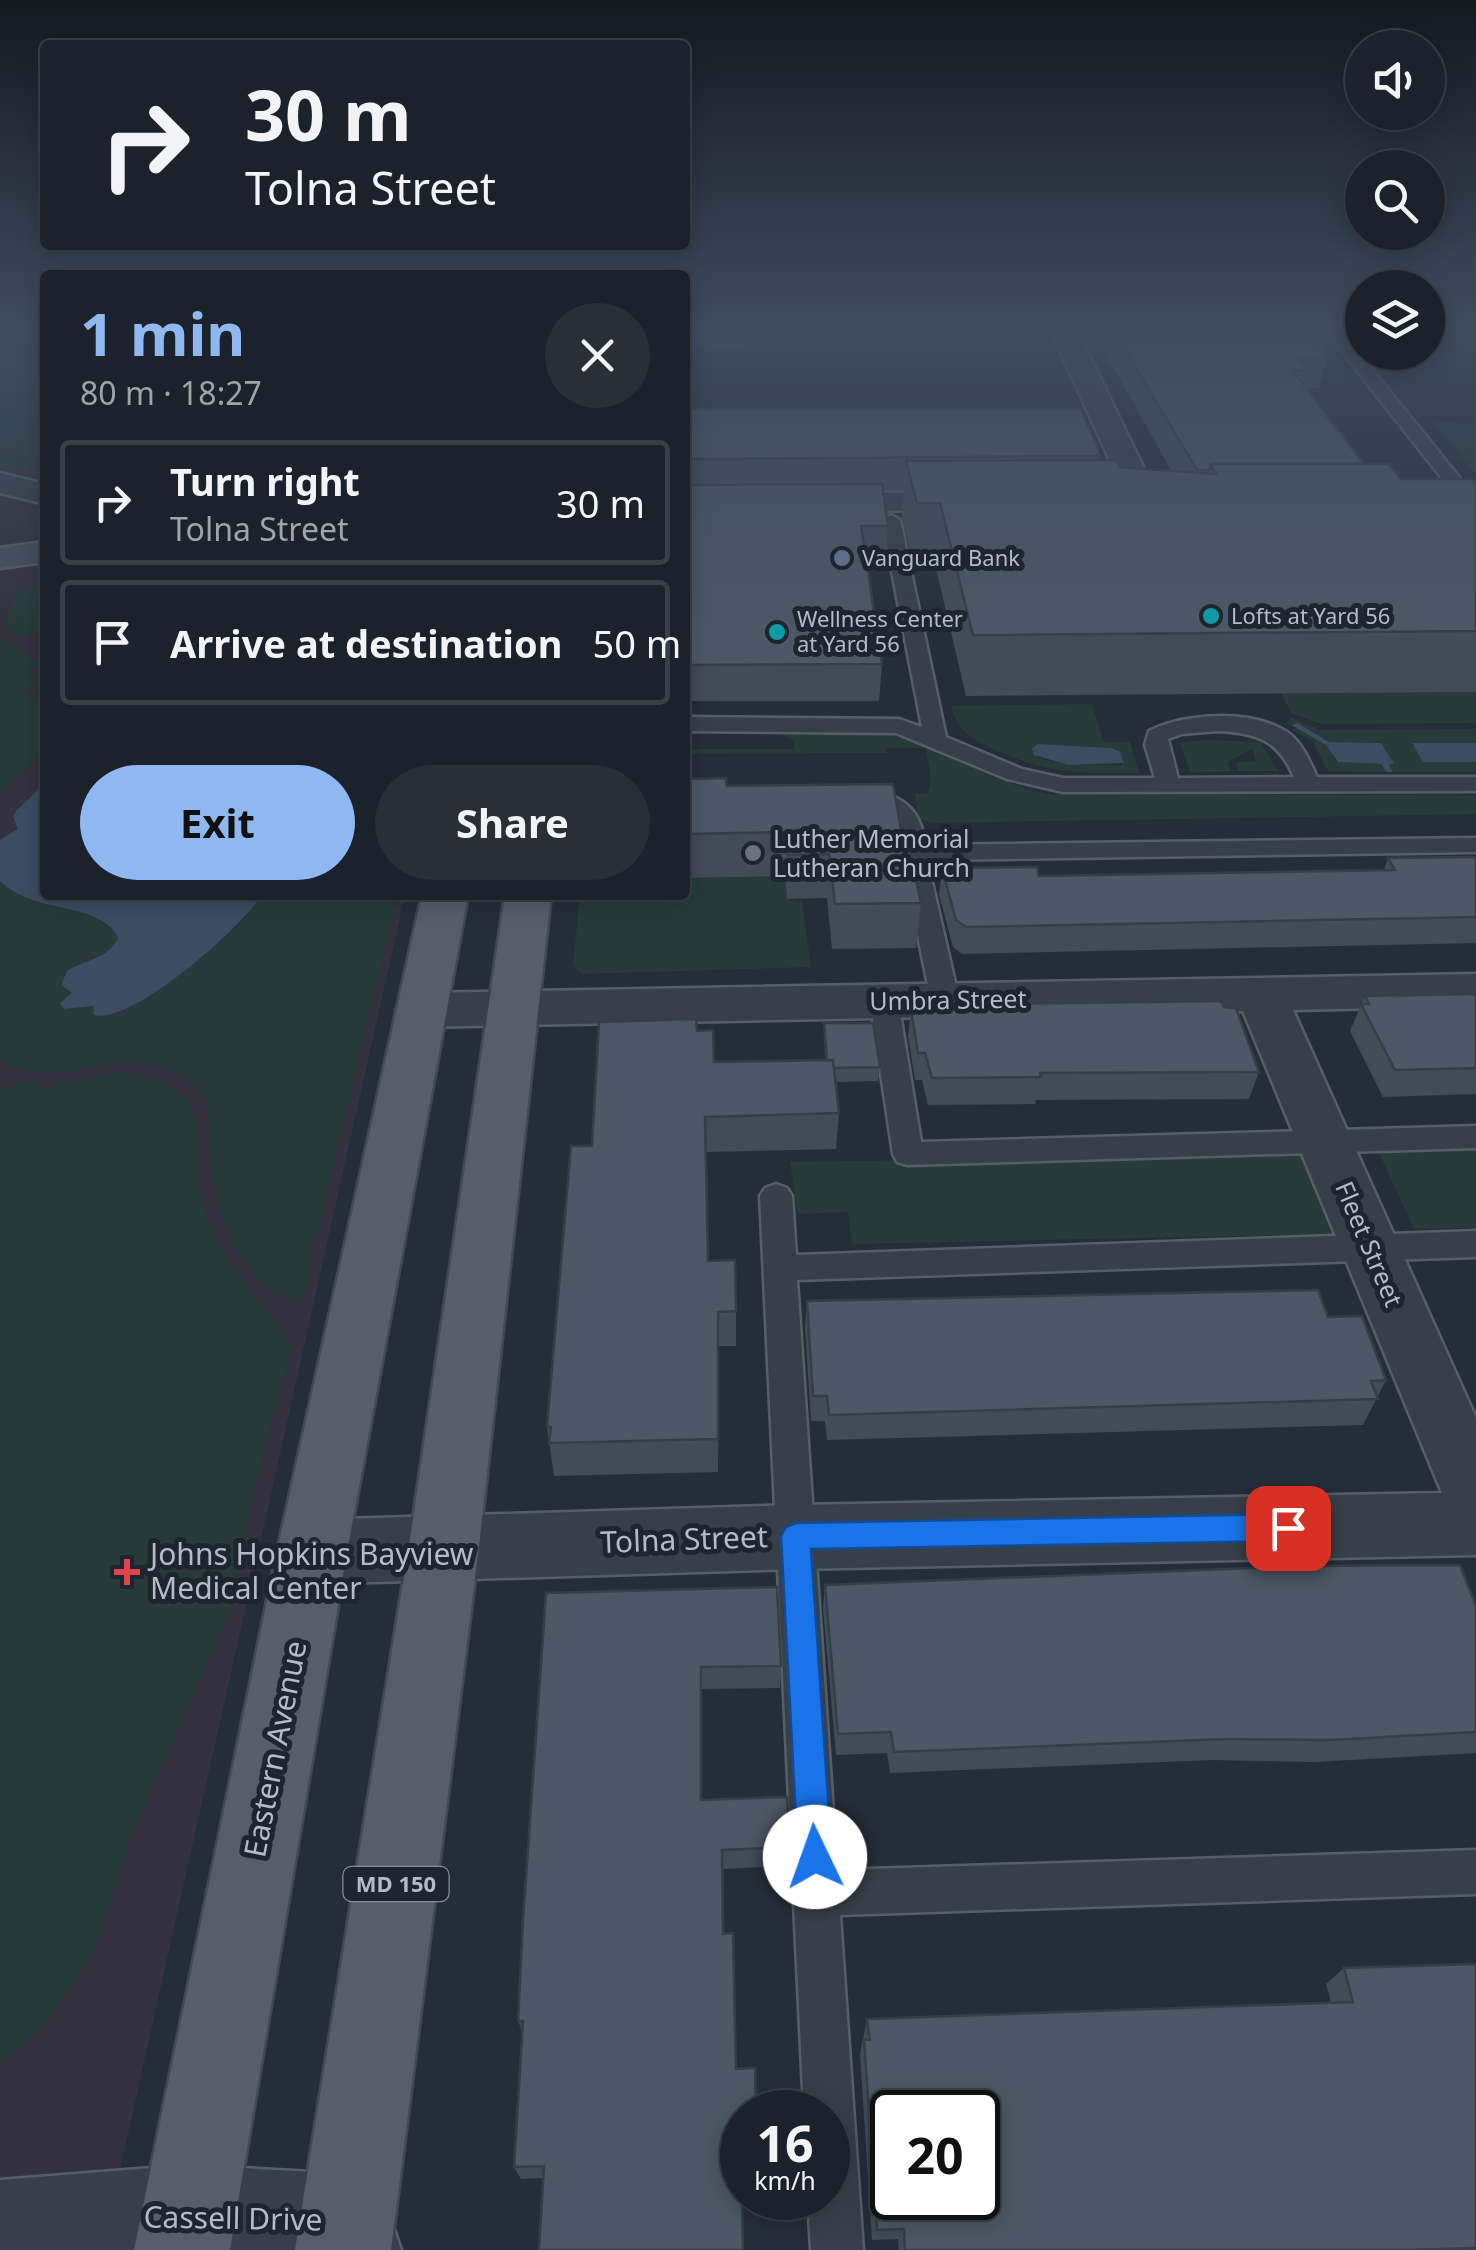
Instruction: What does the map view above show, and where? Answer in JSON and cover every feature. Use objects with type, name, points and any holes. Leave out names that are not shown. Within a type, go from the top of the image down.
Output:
[{"type":"main road","name":"Eastern Avenue","points":[[185,2231],[312,1552],[444,900]]},
{"type":"main road","name":"MD 150","points":[[348,2240],[444,1546],[527,900]]},
{"type":"street","points":[[1104,431],[1136,511]]},
{"type":"street","points":[[0,483],[40,493]]},
{"type":"street","points":[[690,504],[1010,511],[891,520],[690,521]]},
{"type":"street","points":[[0,558],[40,553]]},
{"type":"street","name":"Umbra Street","points":[[420,1010],[1476,990]]},
{"type":"street","name":"Fleet Street","points":[[1261,994],[1476,1494]]},
{"type":"street","name":"Tolna Street","points":[[312,1552],[796,1536],[1476,1524]]},
{"type":"street","name":"Cassell Drive","points":[[0,2227],[348,2240]]},
{"type":"lane","points":[[1409,431],[1469,510]]},
{"type":"lane","points":[[891,520],[935,738]]},
{"type":"lane","points":[[690,724],[876,724],[909,728],[1015,774],[1063,785],[1476,784]]},
{"type":"lane","points":[[1169,784],[1156,745],[1157,736],[1178,727],[1231,726],[1271,732],[1284,741],[1308,784]]},
{"type":"lane","points":[[845,797],[884,799],[902,810],[912,826],[913,853],[944,1000]]},
{"type":"lane","points":[[913,853],[1476,845]]},
{"type":"lane","points":[[884,1001],[908,1154],[1476,1136]]},
{"type":"lane","points":[[776,1196],[837,2250]]},
{"type":"lane","points":[[780,1268],[1476,1244]]},
{"type":"lane","points":[[817,1893],[1476,1872]]},
{"type":"shaded area","name":"Johns Hopkins Bayview Medical Center","points":[[0,431],[40,431],[40,900],[404,900],[102,2250],[0,2250]]},
{"type":"green space","points":[[0,431],[40,431],[40,468],[23,468],[0,476]]},
{"type":"green space","points":[[1440,431],[1476,431],[1476,474]]},
{"type":"green space","points":[[40,584],[40,631],[27,636],[9,634],[5,621],[21,588]]},
{"type":"green space","points":[[0,637],[26,652],[37,668],[29,670],[30,676],[37,675],[34,689],[26,690],[26,696],[34,696],[40,706],[40,755],[0,791]]},
{"type":"green space","points":[[1476,692],[1476,723],[1322,724],[1291,713],[1281,693]]},
{"type":"green space","points":[[1092,704],[1104,742],[1130,742],[1139,773],[1068,771],[1019,760],[968,735],[951,706]],"holes":[[[1037,744],[1112,748],[1123,765],[1068,765],[1038,758]]]},
{"type":"green space","points":[[1291,718],[1321,730],[1476,729],[1476,743],[1412,744],[1423,761],[1476,762],[1476,772],[1393,772],[1388,764],[1393,762],[1381,743],[1329,742],[1299,723],[1283,725]]},
{"type":"green space","points":[[1299,727],[1326,745],[1337,762],[1381,764],[1386,772],[1328,771],[1313,742],[1292,730]]},
{"type":"green space","points":[[882,732],[924,746],[1004,781],[1046,794],[1476,795],[1476,814],[933,823],[919,819],[915,793],[928,794],[931,780],[926,748],[886,748],[886,753],[690,754],[690,749],[794,749],[794,741],[779,733]]},
{"type":"green space","points":[[1261,742],[1278,771],[1238,771],[1237,762],[1256,762],[1252,749],[1228,762],[1230,772],[1190,772],[1180,743]]},
{"type":"green space","points":[[785,876],[787,899],[802,902],[811,967],[582,974],[573,965],[580,900],[690,900],[690,878]]},
{"type":"green space","points":[[0,881],[14,892],[82,912],[109,926],[118,938],[114,946],[67,970],[61,985],[73,993],[64,1009],[94,1006],[116,1015],[215,947],[258,900],[397,900],[357,1052],[358,1062],[316,1237],[309,1251],[313,1255],[302,1303],[264,1284],[237,1248],[214,1183],[209,1115],[198,1089],[174,1072],[149,1064],[123,1063],[46,1073],[22,1070],[0,1060]]},
{"type":"green space","points":[[125,1072],[174,1088],[192,1108],[198,1182],[213,1231],[236,1270],[292,1346],[260,1466],[229,1612],[132,1834],[91,1958],[47,2024],[0,2065],[0,1091],[14,1083],[39,1083],[37,1089],[55,1088],[58,1082]]},
{"type":"green space","points":[[1476,1148],[1476,1228],[1414,1229],[1378,1151]]},
{"type":"green space","points":[[1303,1154],[1335,1234],[852,1244],[848,1212],[798,1214],[790,1162]]},
{"type":"water","points":[[1298,723],[1329,742],[1381,743],[1394,763],[1389,765],[1393,772],[1386,772],[1381,764],[1338,762],[1326,745],[1291,725]]},
{"type":"water","points":[[1412,743],[1476,743],[1476,762],[1423,762]]},
{"type":"water","points":[[1037,744],[1112,748],[1120,752],[1124,763],[1068,765],[1034,755],[1032,749]]},
{"type":"water","points":[[40,788],[40,900],[258,900],[210,950],[133,1005],[111,1014],[94,1015],[93,1006],[64,1009],[60,1003],[72,993],[61,985],[67,971],[103,954],[118,938],[97,918],[31,899],[0,881],[0,840],[18,829],[13,816]]},
{"type":"building","points":[[690,431],[1090,431],[1101,456],[690,459]]},
{"type":"building","points":[[1174,431],[1339,431],[1364,464],[1211,464],[1209,470],[1197,470]]},
{"type":"building","points":[[1117,460],[1120,467],[1216,474],[1211,464],[1389,464],[1401,479],[1472,479],[1476,484],[1476,631],[973,635],[940,503],[917,503],[906,461]]},
{"type":"building","name":"Wellness Center at Yard 56","points":[[882,484],[888,526],[861,526],[882,664],[690,665],[690,485]]},
{"type":"building","points":[[726,778],[727,786],[893,784],[905,852],[910,851],[921,903],[835,904],[829,854],[788,855],[786,832],[690,834],[690,779]]},
{"type":"building","points":[[1476,857],[1476,917],[966,927],[956,920],[942,868],[1037,867],[1039,876],[1395,870],[1388,858]]},
{"type":"building","points":[[1476,994],[1476,1068],[1395,1070],[1361,1004],[1369,1004],[1365,996]]},
{"type":"building","points":[[1221,1001],[1224,1007],[1236,1008],[1259,1072],[1040,1073],[1041,1077],[932,1078],[925,1053],[918,1053],[911,1010],[1000,1004]]},
{"type":"building","points":[[696,1019],[697,1031],[713,1030],[714,1062],[833,1060],[839,1113],[705,1117],[708,1261],[735,1260],[736,1311],[718,1312],[718,1439],[549,1443],[551,1427],[547,1427],[571,1146],[592,1146],[599,1022]]},
{"type":"building","points":[[824,1023],[873,1023],[880,1067],[834,1068],[833,1060],[827,1060]]},
{"type":"building","points":[[1318,1290],[1328,1317],[1362,1316],[1386,1380],[1371,1381],[1378,1399],[829,1415],[827,1396],[813,1396],[807,1301]]},
{"type":"building","points":[[1460,1565],[1476,1606],[1476,1732],[894,1752],[891,1732],[838,1734],[825,1585],[1305,1566]]},
{"type":"building","points":[[777,1587],[781,1666],[701,1667],[701,1800],[787,1797],[790,1847],[722,1850],[723,1934],[733,1933],[736,2069],[755,2068],[756,2090],[720,2090],[720,2220],[742,2220],[743,2250],[539,2250],[544,2166],[514,2167],[523,2021],[518,2021],[523,1921],[546,1593]]},
{"type":"building","points":[[1476,1964],[1476,2248],[905,2250],[904,2229],[877,2230],[876,2220],[1000,2220],[1000,2090],[870,2090],[870,2127],[864,2039],[870,2040],[867,2019],[1353,2002],[1344,1968]]},
{"type":"place","name":"Vanguard Bank","points":[[842,558]]},
{"type":"place","name":"Lofts at Yard 56","points":[[1211,616]]},
{"type":"place","name":"Wellness Center at Yard 56","points":[[777,632]]},
{"type":"place","name":"Luther Memorial Lutheran Church","points":[[753,853]]},
{"type":"place","name":"Johns Hopkins Bayview Medical Center","points":[[127,1572]]},
{"type":"route","points":[[815,1857],[796,1536],[1288,1528]]}]
